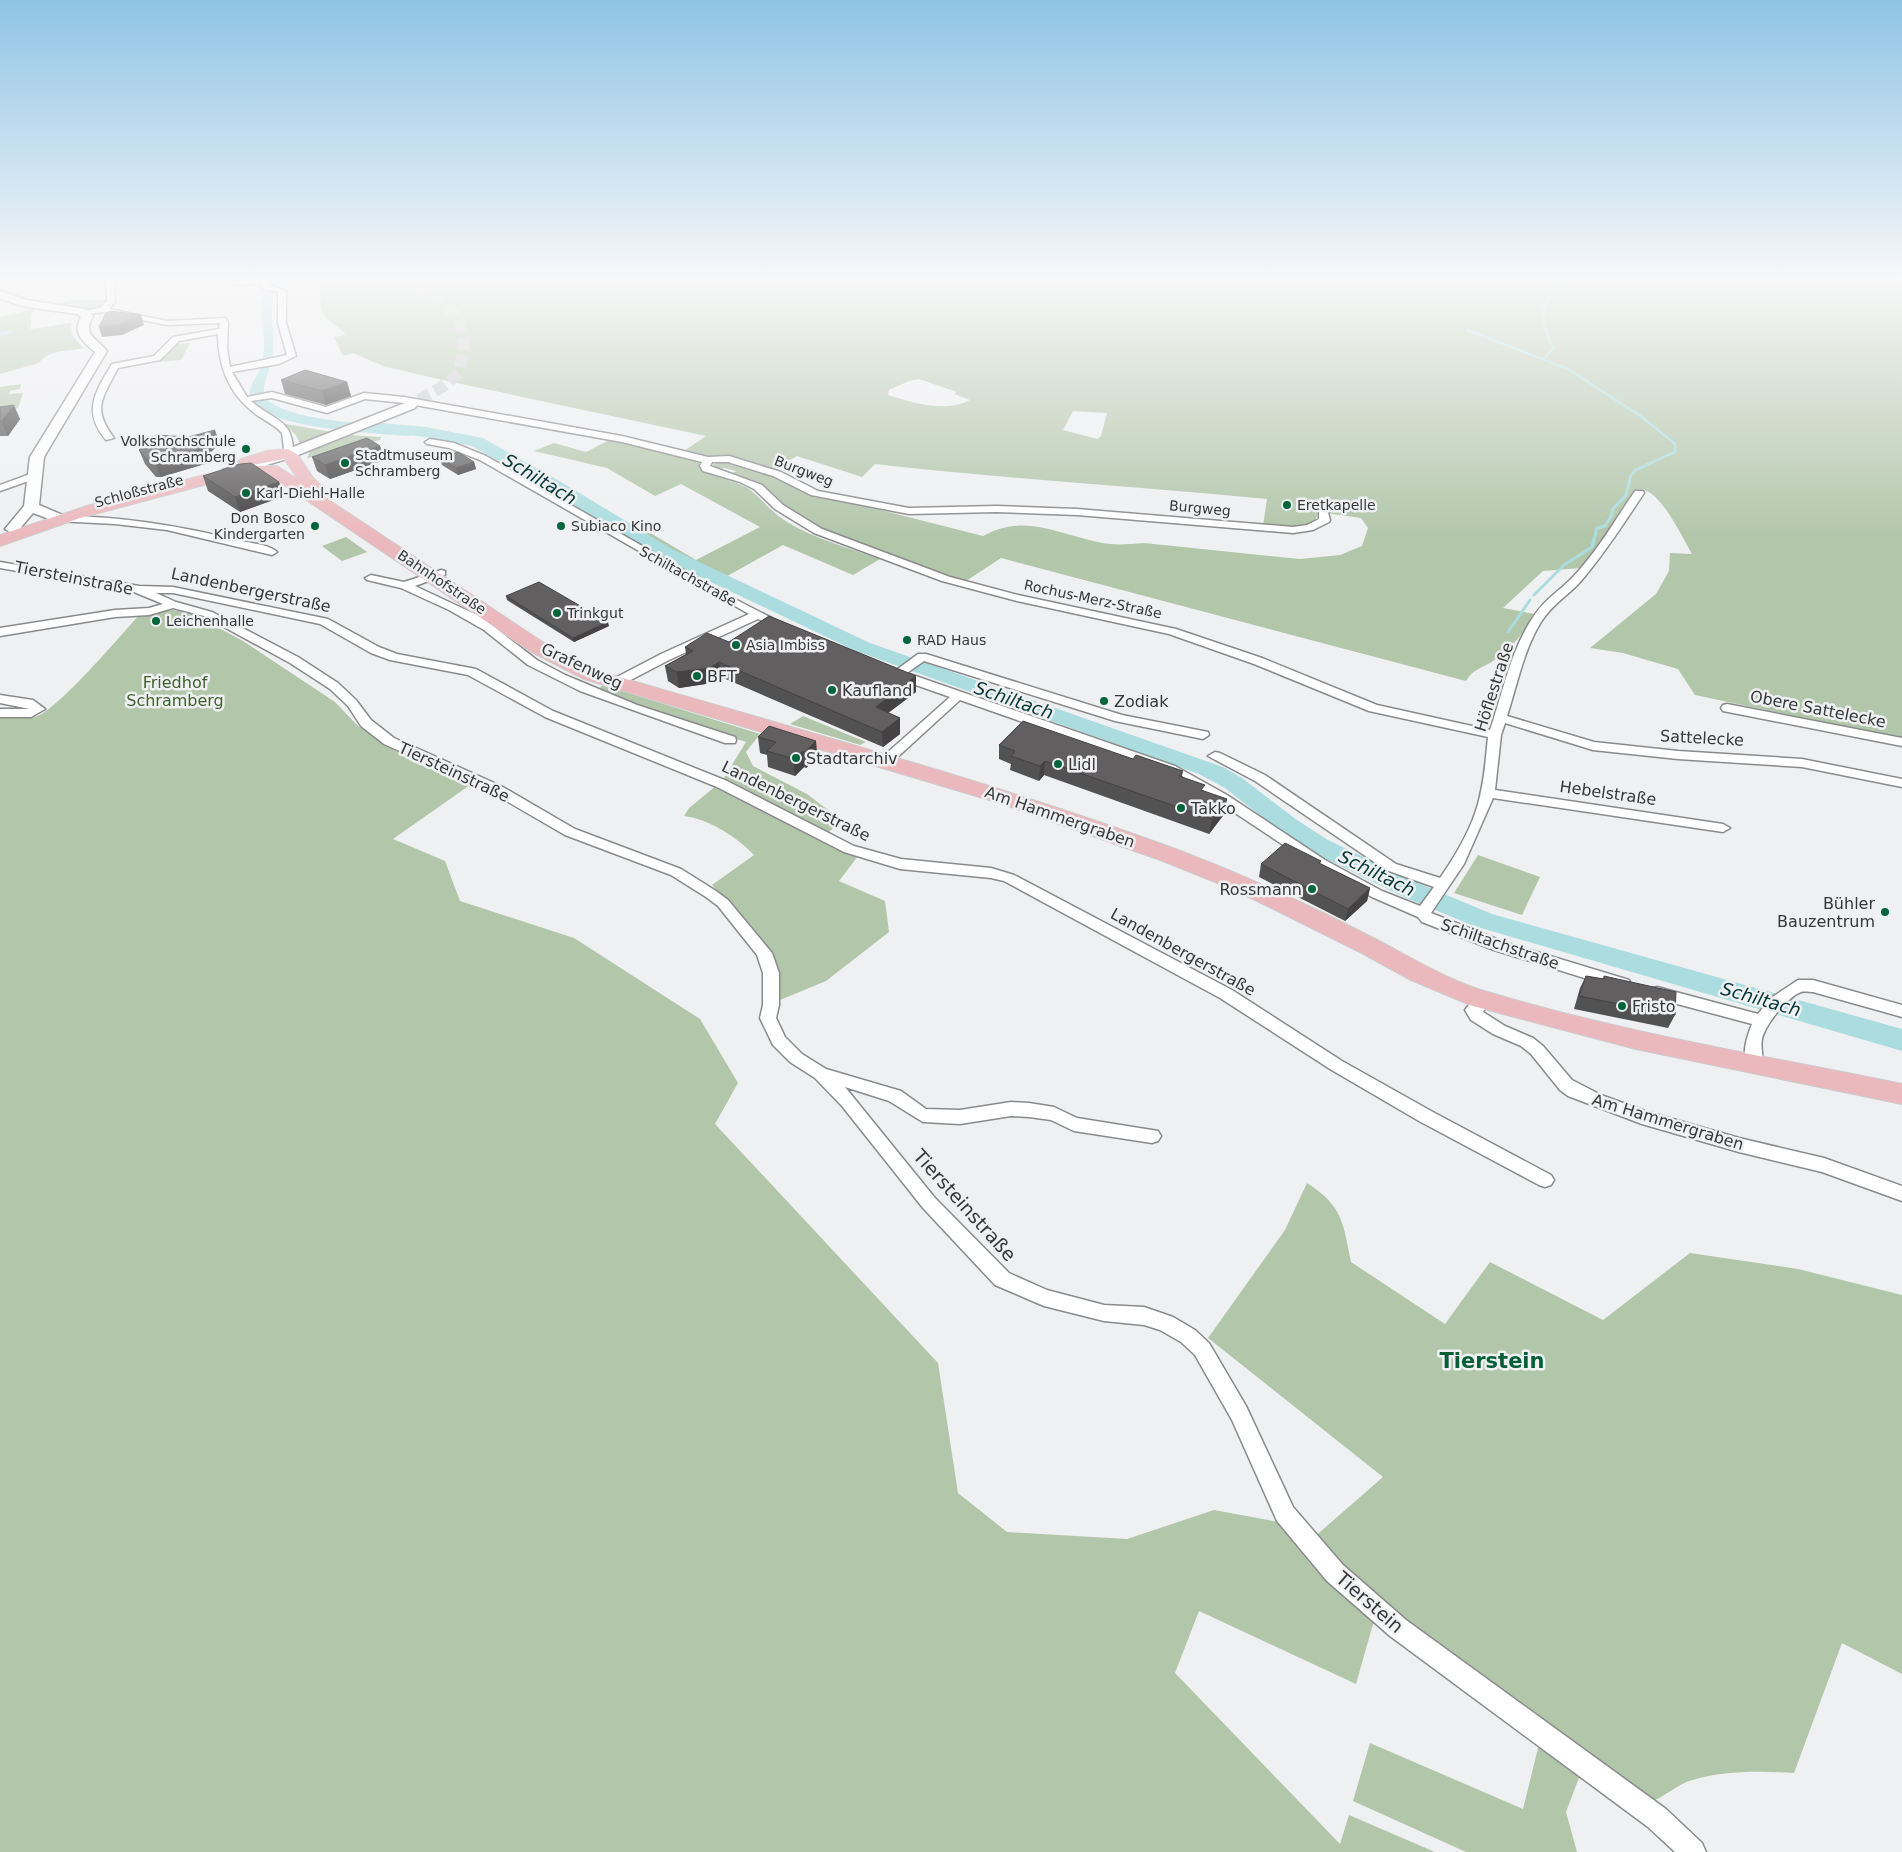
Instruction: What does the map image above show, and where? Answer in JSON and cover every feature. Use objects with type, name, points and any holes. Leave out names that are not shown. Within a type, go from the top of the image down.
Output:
[{"type":"main road","points":[[6,531],[31,507],[33,476],[37,457],[95,364]]},
{"type":"main road","name":"Schloßstraße","points":[[54,518],[203,480],[288,454],[372,422],[410,405]]},
{"type":"main road","points":[[203,480],[258,469],[288,454]]},
{"type":"main road","name":"Bahnhofstraße","points":[[288,454],[309,485],[341,503],[537,647],[591,675],[619,682]]},
{"type":"main road","name":"Schloßstraße","points":[[6,531],[269,462]]},
{"type":"main road","name":"Bahnhofstraße","points":[[269,462],[437,574]]},
{"type":"main road","points":[[31,507],[54,518]]},
{"type":"main road","points":[[0,541],[54,518]]},
{"type":"main road","name":"Am Hammergraben","points":[[619,682],[886,760],[1011,799],[1243,884],[1369,946],[1420,974],[1482,1000],[1636,1039],[1902,1094]]},
{"type":"street","points":[[109,438],[97,424],[94,413],[98,399],[115,366],[123,364]]},
{"type":"street","points":[[226,364],[246,400],[286,431],[289,442],[288,454]]},
{"type":"street","points":[[228,370],[261,364]]},
{"type":"street","name":"Burgweg","points":[[246,400],[270,395],[323,410],[331,409],[364,396],[404,400],[622,439],[708,460],[729,459],[777,474],[815,492],[922,512],[971,509],[1042,510],[1293,530],[1320,524],[1325,520],[1322,511]]},
{"type":"street","name":"Schiltachstraße","points":[[430,442],[451,445],[483,458],[757,615],[794,632]]},
{"type":"street","name":"Rochus-Merz-Straße","points":[[708,460],[705,466],[707,468],[744,480],[758,487],[779,507],[818,531],[946,579],[1017,598],[1172,631],[1258,660],[1373,708],[1495,735]]},
{"type":"street","points":[[0,488],[33,476]]},
{"type":"street","name":"Höflestraße","points":[[1433,899],[1469,842],[1488,793],[1495,735],[1502,718],[1521,653],[1534,624],[1547,604],[1575,581],[1592,561],[1640,494]]},
{"type":"street","points":[[54,518],[90,518],[174,527],[272,552]]},
{"type":"street","name":"Tiersteinstraße","points":[[0,564],[137,589],[172,604],[208,614],[294,660],[334,686],[352,704],[366,723],[389,741],[496,789],[570,832],[676,872],[711,894],[723,903],[764,953],[770,973],[772,1004],[768,1018],[779,1041],[796,1058],[821,1074],[848,1100],[929,1203],[1002,1279],[1044,1298],[1104,1313],[1111,1312]]},
{"type":"street","points":[[404,586],[437,574]]},
{"type":"street","name":"Grafenweg","points":[[371,578],[404,586],[460,610],[499,635],[536,666],[565,680],[730,740]]},
{"type":"street","name":"Landenbergerstraße","points":[[137,589],[173,590],[324,621],[375,650],[394,657],[472,672],[548,714],[722,784],[849,849],[900,864],[991,873],[1009,878],[1226,994],[1336,1065],[1425,1116],[1544,1180]]},
{"type":"street","points":[[0,632],[32,629],[109,614],[158,610],[172,604]]},
{"type":"street","points":[[619,682],[664,657],[757,615]]},
{"type":"street","name":"Schiltachstraße","points":[[1203,735],[1119,718],[922,657],[897,671],[959,695],[1170,769],[1222,798],[1320,863],[1377,894],[1433,899]]},
{"type":"street","points":[[886,760],[959,695]]},
{"type":"street","points":[[0,699],[28,703],[39,709],[32,713],[0,713]]},
{"type":"street","name":"Obere Sattelecke","points":[[1727,708],[1902,742]]},
{"type":"street","name":"Sattelecke","points":[[1502,718],[1592,746],[1678,755],[1802,763],[1902,783]]},
{"type":"street","name":"Schiltachstraße","points":[[1215,756],[1260,778],[1391,867],[1433,899]]},
{"type":"street","name":"Hebelstraße","points":[[1488,793],[1723,828]]},
{"type":"street","name":"Schiltachstraße","points":[[1433,899],[1426,918],[1455,931],[1559,966],[1640,988],[1766,1017]]},
{"type":"street","points":[[1754,1062],[1754,1039],[1766,1017],[1788,992],[1798,986],[1813,986],[1902,1011]]},
{"type":"street","name":"Am Hammergraben","points":[[1482,1000],[1473,1010],[1477,1016],[1499,1030],[1527,1042],[1574,1091],[1642,1117],[1739,1145],[1824,1165],[1902,1194]]},
{"type":"street","name":"Tiersteinstraße","points":[[821,1074],[895,1096],[923,1115],[960,1117],[1011,1109],[1029,1110],[1054,1114],[1074,1124],[1152,1136]]},
{"type":"street","name":"Tierstein","points":[[1111,1312],[1144,1316],[1166,1323],[1188,1336],[1202,1349],[1238,1413],[1286,1514],[1335,1573],[1398,1628],[1658,1818],[1693,1852]]},
{"type":"green space","points":[[0,364],[34,364],[0,374]]},
{"type":"green space","points":[[379,364],[1902,364],[1902,739],[1695,695],[1678,669],[1623,653],[1590,648],[1656,594],[1669,571],[1670,553],[1692,554],[1665,509],[1652,494],[1646,491],[1634,491],[1632,498],[1581,568],[1543,571],[1503,608],[1535,614],[1512,645],[1493,661],[1475,671],[1466,681],[1001,558],[963,583],[877,552],[814,525],[785,510],[764,485],[731,474],[736,471],[724,468],[718,470],[713,465],[717,462],[723,462],[796,483],[814,497],[861,505],[983,536],[998,529],[1012,526],[1040,527],[1109,544],[1144,543],[1300,559],[1340,555],[1362,546],[1368,528],[1361,518],[1318,512],[1316,519],[1305,526],[1263,526],[1267,499],[875,464],[862,477],[797,456],[785,463],[777,471],[725,456],[704,458],[681,453],[706,436]],"holes":[[[919,379],[957,392],[954,394],[970,400],[960,404],[940,406],[918,404],[888,395],[889,390],[909,381]],[[1073,411],[1107,413],[1101,436],[1097,439],[1063,430]]]},
{"type":"green space","points":[[21,384],[20,389],[10,391],[8,394],[23,393],[18,408],[0,415],[0,387]]},
{"type":"green space","points":[[284,424],[337,433],[300,444],[296,435]]},
{"type":"green space","points":[[350,435],[381,437],[380,440],[358,445],[315,468],[320,465],[318,456],[307,458],[311,449]]},
{"type":"green space","points":[[611,439],[699,463],[703,469],[715,476],[743,485],[787,522],[798,528],[832,543],[880,559],[853,575],[783,545],[722,579],[634,531],[647,531],[696,560],[760,527],[681,484],[655,496],[607,468],[534,451],[554,443],[586,452]]},
{"type":"green space","points":[[346,537],[367,552],[342,561],[322,546]]},
{"type":"green space","name":"Friedhof Schramberg","points":[[173,610],[193,614],[243,641],[335,702],[358,726],[411,761],[470,785],[393,839],[445,861],[460,901],[574,938],[700,1019],[738,1083],[715,1124],[938,1363],[958,1493],[1007,1532],[1127,1539],[1214,1510],[1284,1523],[1375,1617],[1356,1684],[1199,1611],[1175,1673],[1340,1844],[1349,1815],[1435,1852],[0,1852],[0,715],[31,718],[45,712],[58,702],[89,671],[140,614]]},
{"type":"green space","points":[[603,685],[760,734],[746,752],[753,766],[807,794],[841,820],[824,837],[858,856],[839,881],[885,901],[889,932],[826,981],[780,1000],[775,968],[764,945],[712,885],[754,855],[722,830],[703,821],[684,816],[689,808],[722,781],[746,742],[596,691]]},
{"type":"green space","points":[[803,716],[866,742],[860,745],[790,724]]},
{"type":"green space","points":[[1478,855],[1540,877],[1522,915],[1454,893]]},
{"type":"green space","points":[[1307,1183],[1328,1200],[1340,1216],[1351,1262],[1445,1324],[1490,1262],[1603,1320],[1690,1253],[1798,1269],[1902,1295],[1902,1674],[1842,1643],[1794,1773],[1728,1773],[1702,1777],[1689,1781],[1655,1800],[1634,1793],[1417,1636],[1312,1539],[1383,1477],[1208,1338],[1285,1230]]},
{"type":"green space","points":[[1540,1740],[1580,1775],[1566,1812],[1577,1852],[1466,1852],[1353,1801],[1370,1743],[1523,1809]]},
{"type":"water","points":[[261,364],[271,364],[264,385],[264,394],[265,398],[278,407],[316,418],[421,427],[410,436],[349,431],[297,423],[274,416],[258,408],[250,398],[251,386]]},
{"type":"building","points":[[305,370],[347,382],[322,391],[281,380]]},
{"type":"building","points":[[14,405],[1,422],[0,422],[0,407]]},
{"type":"building","points":[[215,430],[198,444],[203,448],[155,463],[150,463],[139,450],[156,435],[188,437]]},
{"type":"building","points":[[367,438],[380,446],[325,465],[312,457]]},
{"type":"building","points":[[458,452],[474,462],[456,468],[440,458]]},
{"type":"building","points":[[251,463],[279,482],[235,497],[203,476],[240,464]]},
{"type":"building","name":"Trinkgut","points":[[539,582],[608,622],[573,638],[506,596]]},
{"type":"building","name":"Kaufland","points":[[769,616],[916,676],[876,707],[900,718],[882,732],[719,662],[710,668],[677,672],[665,666],[693,651],[685,647],[707,633],[729,642]]},
{"type":"building","points":[[1023,721],[1133,759],[1136,755],[1183,771],[1179,776],[1205,785],[1201,790],[1227,799],[1212,819],[1045,761],[1040,766],[1011,756],[1015,751],[999,745]]},
{"type":"building","points":[[769,726],[816,741],[805,752],[803,751],[794,759],[767,751],[776,742],[758,737]]},
{"type":"building","points":[[1285,843],[1321,861],[1319,863],[1370,888],[1348,909],[1261,864]]},
{"type":"building","points":[[1586,976],[1604,979],[1604,976],[1676,992],[1675,1015],[1579,996]]},
{"type":"waterway","points":[[1556,364],[1568,369],[1642,417],[1675,444],[1675,452],[1648,464]]},
{"type":"waterway","name":"Schiltach","points":[[382,428],[426,432],[477,442],[557,487],[665,553],[863,647],[1208,769],[1234,783],[1311,841],[1402,886],[1469,915],[1902,1040]]},
{"type":"waterway","points":[[1534,595],[1564,565],[1592,547],[1597,528],[1605,526],[1612,515],[1612,510],[1626,495],[1631,475],[1636,470],[1651,463]]},
{"type":"waterway","points":[[1508,632],[1530,600]]},
{"type":"tunnel","points":[[410,405],[442,387],[459,373],[460,364]]},
{"type":"place","name":"Volkshochschule Schramberg","points":[[246,449]]},
{"type":"place","name":"Stadtmuseum Schramberg","points":[[345,463]]},
{"type":"place","name":"Karl-Diehl-Halle","points":[[246,493]]},
{"type":"place","name":"Eretkapelle","points":[[1287,505]]},
{"type":"place","name":"Don Bosco Kindergarten","points":[[315,526]]},
{"type":"place","name":"Subiaco Kino","points":[[561,526]]},
{"type":"place","name":"Trinkgut","points":[[557,613]]},
{"type":"place","name":"Leichenhalle","points":[[156,621]]},
{"type":"place","name":"RAD Haus","points":[[907,640]]},
{"type":"place","name":"Asia Imbiss","points":[[736,645]]},
{"type":"place","name":"BFT","points":[[697,676]]},
{"type":"place","name":"Kaufland","points":[[832,690]]},
{"type":"place","name":"Zodiak","points":[[1104,701]]},
{"type":"place","name":"Stadtarchiv","points":[[796,758]]},
{"type":"place","name":"Lidl","points":[[1058,764]]},
{"type":"place","name":"Takko","points":[[1181,808]]},
{"type":"place","name":"Rossmann","points":[[1312,889]]},
{"type":"place","name":"Bühler Bauzentrum","points":[[1885,912]]},
{"type":"place","name":"Fristo","points":[[1622,1006]]},
{"type":"district","name":"Tierstein","points":[[1492,1361]]}]
